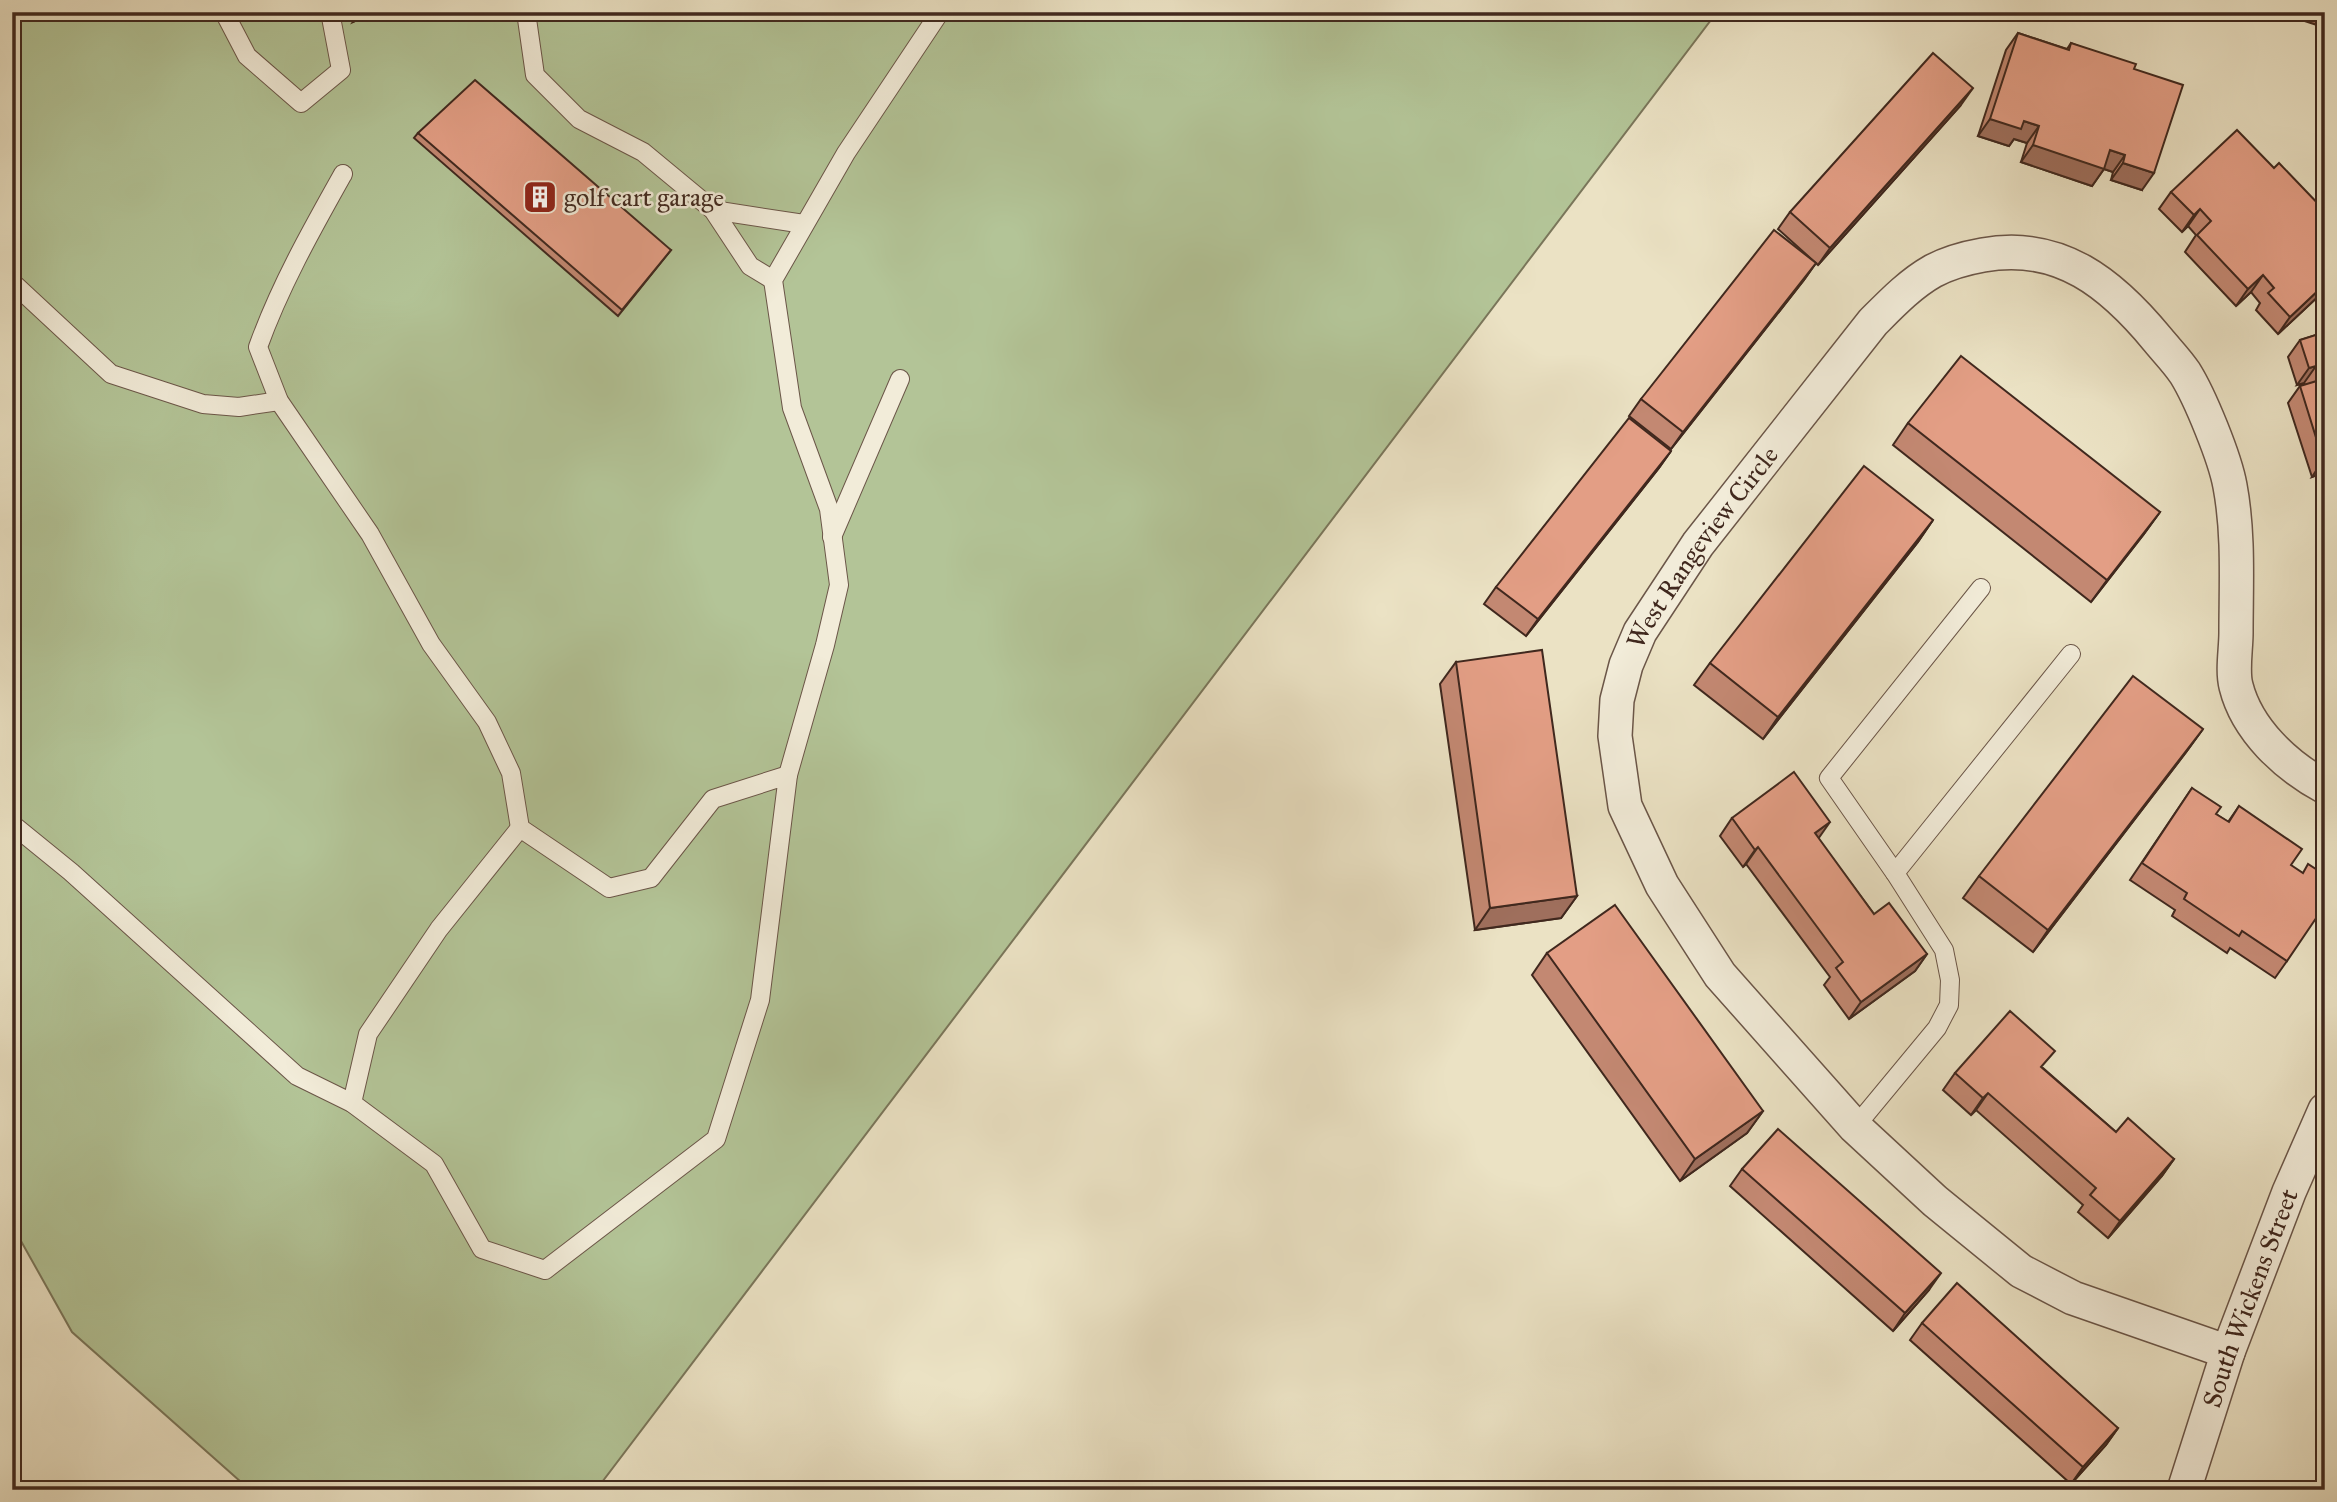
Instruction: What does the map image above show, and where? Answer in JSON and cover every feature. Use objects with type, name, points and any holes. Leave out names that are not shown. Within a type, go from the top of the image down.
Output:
[{"type":"street","name":"West Rangeview Circle","points":[[2228,1352],[2073,1298],[2021,1272],[1935,1201],[1855,1127],[1720,975],[1662,885],[1625,806],[1615,736],[1617,700],[1626,665],[1640,632],[1698,544],[1873,323],[1901,295],[1934,271],[1966,258],[2001,252],[2046,255],[2077,267],[2106,286],[2148,327],[2185,374],[2210,426],[2230,482],[2235,518],[2236,685],[2247,712],[2262,737],[2310,779],[2325,787]]},
{"type":"street","name":"South Wickens Street","points":[[2184,1490],[2228,1352],[2289,1192],[2325,1110]]},
{"type":"lane","points":[[224,12],[247,56],[301,103],[341,70],[330,12]]},
{"type":"lane","points":[[526,12],[536,75],[579,119],[643,152],[713,211],[750,266],[773,279]]},
{"type":"lane","points":[[12,824],[71,872],[297,1076],[352,1103],[434,1164],[482,1249],[545,1270],[716,1139],[760,1000],[788,775],[839,585],[829,509],[792,408],[773,279],[846,153],[940,12]]},
{"type":"lane","points":[[343,174],[294,262],[272,307],[258,347],[279,401],[370,534],[431,644],[487,722],[511,773],[520,828],[609,888],[652,878],[713,799],[788,775]]},
{"type":"lane","points":[[713,211],[804,224]]},
{"type":"lane","points":[[12,282],[111,374],[203,404],[239,407],[279,401]]},
{"type":"lane","points":[[832,537],[900,379]]},
{"type":"lane","points":[[1855,1127],[1937,1028],[1949,1005],[1950,980],[1944,950],[1829,778],[1981,588]]},
{"type":"lane","points":[[1895,873],[2071,654]]},
{"type":"lane","points":[[352,1103],[368,1034],[439,929],[520,828]]},
{"type":"green space","points":[[12,12],[1717,12],[596,1490],[250,1490],[72,1332],[12,1225]]},
{"type":"building","points":[[2018,33],[2069,50],[2071,43],[2136,64],[2134,69],[2183,85],[2154,173],[2123,163],[2125,155],[2110,150],[2104,169],[2033,145],[2039,126],[2024,121],[2021,129],[1990,119]]},
{"type":"building","points":[[1933,53],[1973,88],[1830,248],[1790,212]]},
{"type":"building","name":"golf cart garage","points":[[475,80],[671,250],[622,310],[418,133]]},
{"type":"building","points":[[2237,130],[2274,168],[2279,163],[2325,211],[2325,284],[2290,317],[2268,293],[2274,288],[2263,275],[2248,289],[2197,235],[2211,221],[2200,209],[2194,215],[2171,192]]},
{"type":"building","points":[[1774,230],[1816,263],[1683,432],[1641,399]]},
{"type":"building","points":[[2325,332],[2323,460],[2300,386],[2320,380],[2316,366],[2309,368],[2300,340]]},
{"type":"building","points":[[1961,356],[2160,512],[2107,580],[1908,423]]},
{"type":"building","points":[[1629,418],[1671,451],[1538,619],[1496,587]]},
{"type":"building","points":[[1864,466],[1933,520],[1778,717],[1710,663]]},
{"type":"building","points":[[1542,650],[1577,896],[1490,908],[1456,662]]},
{"type":"building","points":[[2133,676],[2203,729],[2048,930],[1979,876]]},
{"type":"building","points":[[1794,772],[1830,822],[1815,833],[1874,914],[1889,903],[1927,954],[1861,1002],[1836,968],[1843,962],[1758,847],[1755,850],[1732,818]]},
{"type":"building","points":[[2192,788],[2221,807],[2216,814],[2229,822],[2239,806],[2302,849],[2291,865],[2303,873],[2308,864],[2325,875],[2325,905],[2287,961],[2242,931],[2239,936],[2184,899],[2187,893],[2142,863]]},
{"type":"building","points":[[1615,905],[1763,1111],[1695,1159],[1547,953]]},
{"type":"building","points":[[2010,1011],[2055,1051],[2041,1067],[2116,1132],[2128,1118],[2174,1159],[2120,1221],[2090,1195],[2096,1188],[1988,1093],[1983,1098],[1955,1073]]},
{"type":"building","points":[[1778,1129],[1941,1273],[1905,1313],[1742,1169]]},
{"type":"building","points":[[1957,1283],[2118,1428],[2083,1467],[1922,1323]]},
{"type":"place","name":"golf cart garage","points":[[540,197]]}]
